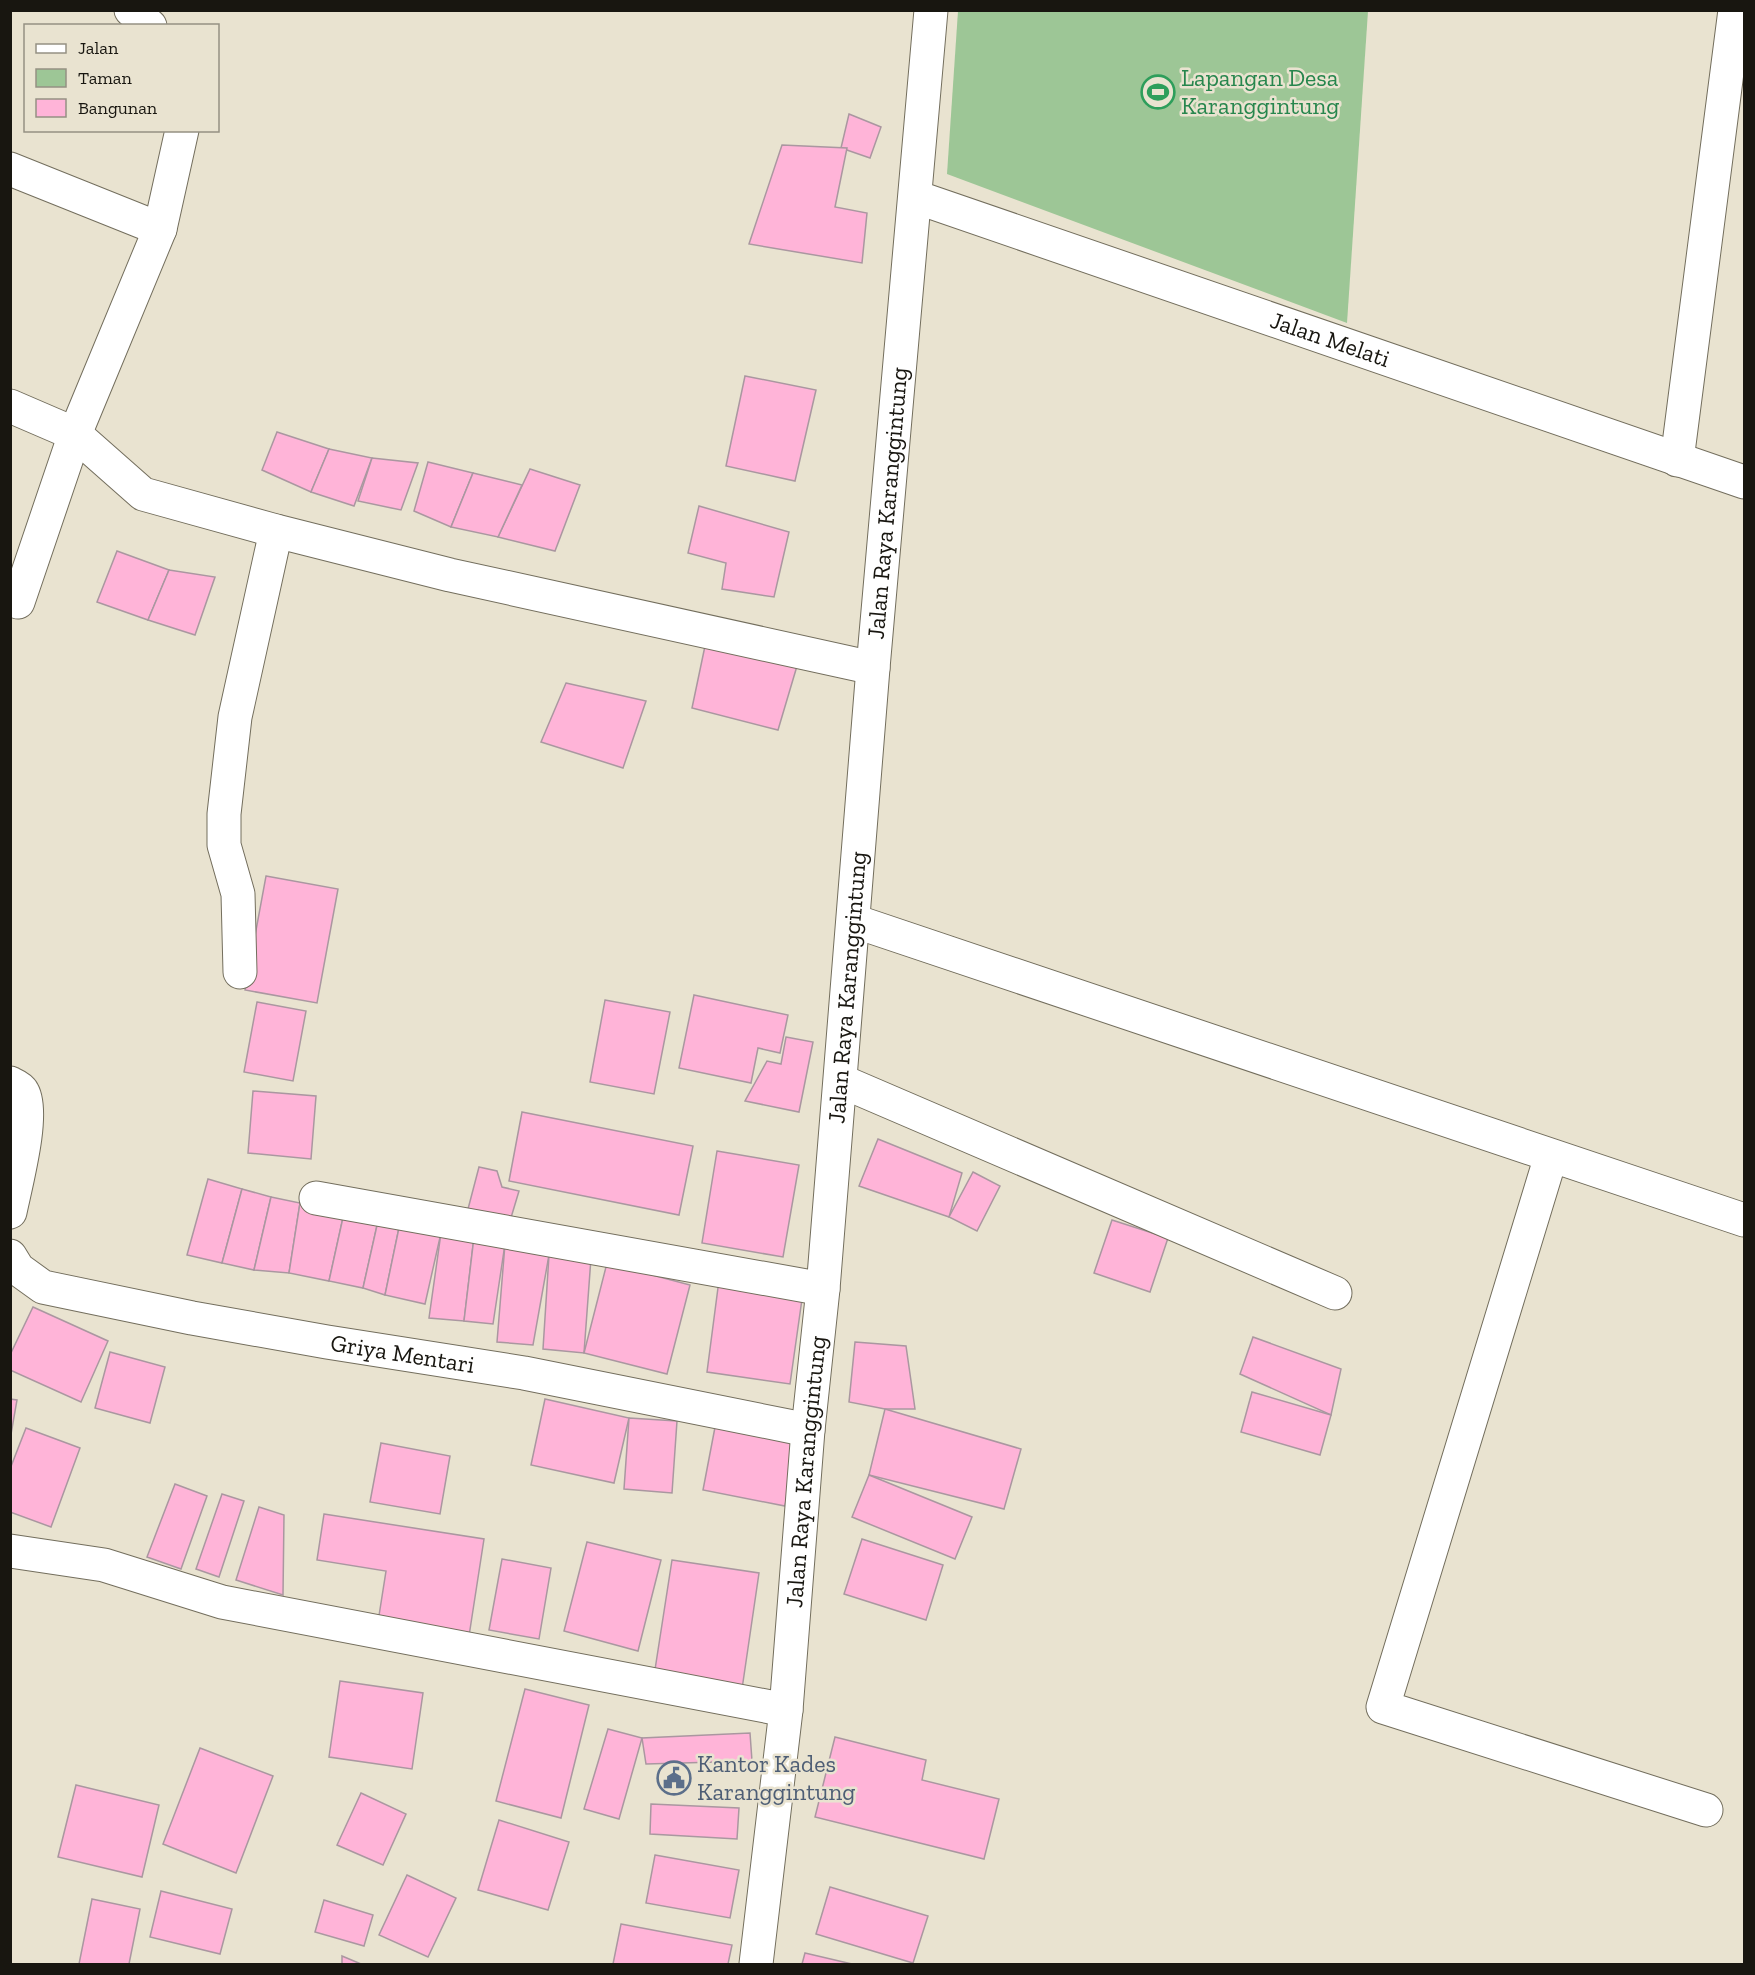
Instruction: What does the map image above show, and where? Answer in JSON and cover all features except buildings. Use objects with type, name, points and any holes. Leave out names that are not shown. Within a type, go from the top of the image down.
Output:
[{"type":"street","points":[[132,10],[148,24]]},
{"type":"street","name":"Jalan Raya Karanggintung","points":[[756,1965],[786,1710],[808,1430],[823,1290],[873,668],[931,10]]},
{"type":"street","points":[[1677,460],[1735,10]]},
{"type":"street","points":[[18,602],[75,434],[160,229],[182,132]]},
{"type":"street","points":[[10,170],[160,229]]},
{"type":"street","name":"Jalan Melati","points":[[916,197],[1744,482]]},
{"type":"street","points":[[10,406],[75,434],[143,494],[276,531],[450,575],[873,668]]},
{"type":"street","points":[[240,972],[238,894],[224,845],[224,814],[235,717],[276,531]]},
{"type":"street","points":[[854,921],[1744,1221]]},
{"type":"street","points":[[841,1081],[1335,1293]]},
{"type":"street","points":[[10,1083],[22,1089],[27,1103],[27,1126],[10,1212]]},
{"type":"street","points":[[1551,1156],[1383,1707],[1706,1809]]},
{"type":"street","points":[[316,1198],[823,1290]]},
{"type":"street","name":"Griya Mentari","points":[[10,1256],[18,1269],[43,1287],[327,1342],[524,1373],[808,1430]]},
{"type":"street","points":[[10,1551],[104,1565],[222,1602],[786,1710]]},
{"type":"green space","name":"Lapangan Desa Karanggintung","points":[[958,11],[1368,11],[1347,323],[947,174]]},
{"type":"place","name":"Lapangan Desa Karanggintung","points":[[1158,92]]},
{"type":"place","name":"Kantor Kades Karanggintung","points":[[674,1778]]}]
